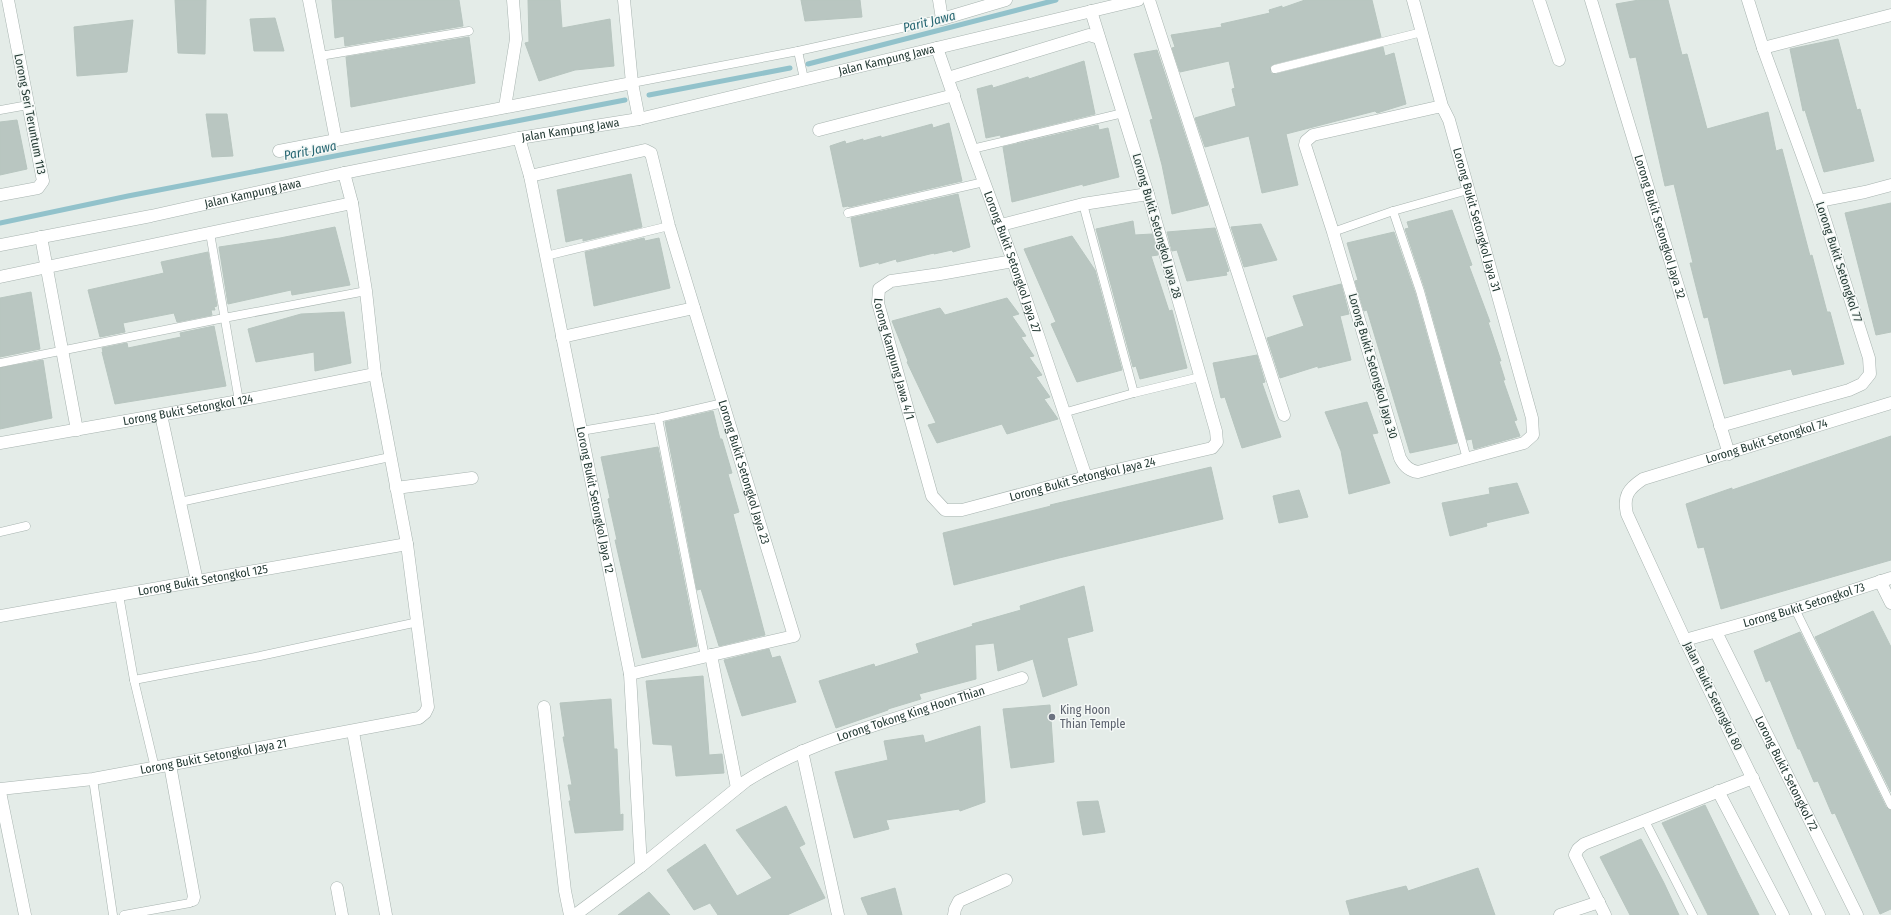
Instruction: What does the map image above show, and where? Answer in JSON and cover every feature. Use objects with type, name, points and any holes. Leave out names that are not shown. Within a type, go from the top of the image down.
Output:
[{"type":"street","points":[[309,0],[336,140]]},
{"type":"street","points":[[505,107],[516,39],[513,0]]},
{"type":"street","points":[[624,0],[632,83],[639,119]]},
{"type":"street","points":[[938,0],[942,19],[1006,0]]},
{"type":"street","name":"Jalan Kampung Jawa","points":[[0,245],[151,216],[344,173],[519,138],[639,119],[1138,0]]},
{"type":"street","points":[[1149,0],[1284,415]]},
{"type":"street","name":"Lorong Bukit Setongkol Jaya 31","points":[[1413,0],[1442,106],[1449,120],[1532,418],[1534,435],[1530,440]]},
{"type":"street","points":[[1539,0],[1559,60]]},
{"type":"street","name":"Lorong Bukit Setongkol Jaya 32","points":[[1591,0],[1729,454]]},
{"type":"street","name":"Lorong Bukit Setongkol 77","points":[[1720,426],[1849,390],[1862,384],[1870,374],[1869,358],[1819,201],[1763,48],[1748,0]]},
{"type":"street","name":"Lorong Seri Teruntum 113","points":[[0,195],[38,188],[43,181],[28,105],[6,16],[12,1]]},
{"type":"street","name":"Lorong Bukit Setongkol Jaya 28","points":[[1091,11],[1148,194],[1216,431],[1217,442]]},
{"type":"street","points":[[1763,48],[1891,15]]},
{"type":"street","points":[[948,78],[1088,35],[1099,38]]},
{"type":"street","name":"Lorong Bukit Setongkol Jaya 27","points":[[937,48],[972,149],[1001,225],[1063,413],[1086,477]]},
{"type":"street","points":[[279,151],[632,83]]},
{"type":"street","points":[[819,130],[954,95]]},
{"type":"street","name":"Lorong Bukit Setongkol Jaya 30","points":[[1442,106],[1313,136],[1308,139],[1306,145],[1402,462],[1412,471],[1418,472],[1524,443],[1530,440]]},
{"type":"street","name":"Lorong Bukit Setongkol Jaya 12","points":[[519,138],[530,176],[630,674],[641,866]]},
{"type":"street","name":"Lorong Bukit Setongkol Jaya 23","points":[[530,176],[645,150],[651,153],[669,226],[794,636],[630,674]]},
{"type":"street","points":[[344,173],[352,203],[366,291],[375,374],[407,544],[418,622]]},
{"type":"street","points":[[1819,201],[1891,185]]},
{"type":"street","points":[[1001,225],[1083,204],[1148,194]]},
{"type":"street","points":[[0,277],[352,203]]},
{"type":"street","points":[[41,237],[77,430]]},
{"type":"street","name":"Lorong Kampung Jawa 4/1","points":[[945,510],[932,496],[878,303],[879,289],[891,281],[1013,261]]},
{"type":"street","points":[[562,337],[694,308]]},
{"type":"street","name":"Lorong Bukit Setongkol 124","points":[[0,443],[239,401],[375,374]]},
{"type":"street","name":"Lorong Bukit Setongkol 74","points":[[1643,479],[1729,454],[1891,403]]},
{"type":"street","points":[[161,415],[197,581]]},
{"type":"street","name":"Lorong Bukit Setongkol Jaya 24","points":[[945,510],[962,510],[1008,499],[1086,477],[1212,448],[1217,442]]},
{"type":"street","points":[[396,488],[472,478]]},
{"type":"street","name":"Jalan Bukit Setongkol 80","points":[[1643,479],[1634,485],[1627,493],[1625,504],[1627,514],[1685,640],[1754,778],[1819,915]]},
{"type":"street","name":"Lorong Bukit Setongkol 125","points":[[0,616],[407,544]]},
{"type":"street","points":[[1886,579],[1891,604]]},
{"type":"street","name":"Lorong Bukit Setongkol 73","points":[[1685,640],[1795,609],[1886,579]]},
{"type":"street","name":"Lorong Bukit Setongkol Jaya 21","points":[[0,789],[93,779],[353,732],[419,718],[425,713],[428,707],[418,622]]},
{"type":"street","name":"Lorong Bukit Setongkol 72","points":[[1716,632],[1857,915]]},
{"type":"street","points":[[708,656],[737,788]]},
{"type":"street","name":"Lorong Tokong King Hoon Thian","points":[[575,915],[641,866],[737,788],[763,770],[802,751],[844,734],[1022,678]]},
{"type":"street","points":[[544,707],[565,891],[570,915]]},
{"type":"street","points":[[353,732],[386,915]]},
{"type":"street","points":[[802,751],[838,915]]},
{"type":"street","points":[[170,765],[193,900]]},
{"type":"street","points":[[1605,915],[1575,855],[1578,849],[1584,844],[1644,819],[1754,778]]},
{"type":"street","points":[[1718,791],[1783,915]]},
{"type":"street","points":[[0,792],[25,915]]},
{"type":"street","points":[[954,915],[959,901],[1006,880]]},
{"type":"street","points":[[337,888],[342,915]]},
{"type":"street","points":[[1560,915],[1599,902]]},
{"type":"lane","points":[[632,83],[798,51],[942,19]]},
{"type":"lane","points":[[320,56],[469,31]]},
{"type":"lane","points":[[1275,69],[1422,32]]},
{"type":"lane","points":[[798,51],[804,79]]},
{"type":"lane","points":[[0,110],[28,105]]},
{"type":"lane","points":[[972,149],[1123,113]]},
{"type":"lane","points":[[848,213],[984,182]]},
{"type":"lane","points":[[1333,232],[1393,211],[1468,190]]},
{"type":"lane","points":[[1083,204],[1134,393]]},
{"type":"lane","points":[[1393,211],[1420,291],[1467,459]]},
{"type":"lane","points":[[546,256],[669,226]]},
{"type":"lane","points":[[210,233],[239,401]]},
{"type":"lane","points":[[0,363],[366,291]]},
{"type":"lane","points":[[1063,413],[1134,393],[1200,377]]},
{"type":"lane","points":[[581,431],[658,418],[723,403]]},
{"type":"lane","points":[[658,418],[708,656]]},
{"type":"lane","points":[[180,502],[390,457]]},
{"type":"lane","points":[[0,532],[26,526]]},
{"type":"lane","points":[[119,595],[134,680],[155,768]]},
{"type":"lane","points":[[1795,609],[1891,805]]},
{"type":"lane","points":[[134,680],[260,656],[418,622]]},
{"type":"lane","points":[[93,779],[113,915]]},
{"type":"lane","points":[[1644,819],[1693,915]]},
{"type":"lane","points":[[124,915],[190,903],[193,900]]},
{"type":"building","points":[[175,0],[206,0],[205,54],[178,53]]},
{"type":"building","points":[[332,0],[459,0],[463,26],[345,46],[344,36],[335,38]]},
{"type":"building","points":[[528,0],[560,0],[562,28],[610,19],[614,66],[575,70],[539,81],[525,43],[529,42]]},
{"type":"building","points":[[801,0],[860,0],[862,17],[805,21]]},
{"type":"building","points":[[1305,0],[1372,0],[1381,37],[1274,64],[1270,67],[1271,73],[1276,74],[1383,47],[1385,56],[1394,53],[1406,104],[1377,113],[1375,111],[1286,134],[1298,185],[1262,193],[1249,136],[1205,147],[1195,118],[1236,106],[1232,89],[1235,88],[1229,61],[1180,72],[1172,48],[1175,47],[1171,35],[1222,27],[1221,24],[1270,13],[1269,10],[1282,6],[1282,8]]},
{"type":"building","points":[[1639,0],[1668,0],[1682,55],[1687,54],[1707,129],[1768,112],[1776,151],[1782,149],[1810,256],[1812,255],[1827,312],[1830,312],[1844,364],[1793,375],[1791,369],[1724,384],[1708,317],[1704,318],[1690,263],[1693,263],[1674,184],[1665,186],[1636,57],[1630,58],[1616,4]]},
{"type":"building","points":[[275,18],[284,51],[254,51],[250,19]]},
{"type":"building","points":[[133,20],[127,72],[77,76],[74,27]]},
{"type":"building","points":[[469,37],[475,83],[351,107],[346,57]]},
{"type":"building","points":[[1838,39],[1857,110],[1860,109],[1874,161],[1824,172],[1805,110],[1803,111],[1790,49]]},
{"type":"building","points":[[1157,50],[1208,205],[1172,214],[1162,165],[1150,120],[1153,119],[1134,54]]},
{"type":"building","points":[[1084,61],[1095,114],[1001,137],[1000,135],[986,138],[977,89],[992,85],[993,88],[1028,77],[1029,79]]},
{"type":"building","points":[[206,114],[227,114],[233,156],[212,157]]},
{"type":"building","points":[[17,120],[27,169],[0,175],[0,122]]},
{"type":"building","points":[[949,123],[962,181],[849,207],[843,207],[830,146],[845,141],[846,144],[863,139],[863,141],[881,136],[881,138],[932,124],[933,128]]},
{"type":"building","points":[[1098,125],[1099,130],[1108,128],[1119,177],[1083,186],[1083,184],[1012,202],[1003,147]]},
{"type":"building","points":[[631,174],[642,227],[583,241],[583,238],[566,242],[557,190]]},
{"type":"building","points":[[958,194],[970,247],[953,252],[952,250],[934,253],[897,262],[896,259],[860,267],[851,218]]},
{"type":"building","points":[[1891,203],[1891,332],[1876,335],[1845,213]]},
{"type":"building","points":[[1452,210],[1472,265],[1469,266],[1490,322],[1488,322],[1501,361],[1499,361],[1505,380],[1503,380],[1517,420],[1514,421],[1520,436],[1474,449],[1472,439],[1467,440],[1425,289],[1405,229],[1409,228],[1407,222]]},
{"type":"building","points":[[1133,221],[1135,235],[1152,234],[1158,255],[1151,256],[1169,311],[1172,310],[1187,368],[1140,379],[1136,366],[1133,367],[1096,229]]},
{"type":"building","points":[[1261,224],[1277,260],[1244,267],[1231,227]]},
{"type":"building","points":[[335,227],[350,285],[292,295],[291,290],[228,304],[219,247],[280,238]]},
{"type":"building","points":[[1215,228],[1229,271],[1226,272],[1227,275],[1187,281],[1177,250],[1172,251],[1167,232]]},
{"type":"building","points":[[1394,232],[1415,293],[1457,443],[1410,453],[1367,310],[1364,311],[1355,281],[1358,280],[1347,243]]},
{"type":"building","points":[[1072,236],[1095,270],[1122,370],[1077,382],[1051,324],[1056,322],[1024,249]]},
{"type":"building","points":[[644,238],[645,241],[659,238],[670,288],[594,306],[585,252]]},
{"type":"building","points":[[208,252],[217,306],[214,307],[215,310],[211,310],[212,315],[177,322],[174,313],[123,323],[125,332],[100,337],[88,290],[164,273],[161,262]]},
{"type":"building","points":[[1341,284],[1349,314],[1340,316],[1351,360],[1318,368],[1318,366],[1280,378],[1267,338],[1304,326],[1293,296]]},
{"type":"building","points":[[31,292],[40,349],[0,357],[0,298]]},
{"type":"building","points":[[1007,298],[1019,314],[1012,316],[1026,336],[1021,337],[1034,356],[1029,357],[1042,375],[1036,377],[1050,397],[1044,399],[1058,419],[1007,434],[1002,424],[937,443],[928,425],[936,423],[907,362],[908,361],[892,321],[940,308],[945,315]]},
{"type":"building","points":[[344,312],[351,363],[315,371],[314,352],[256,362],[248,329],[301,314]]},
{"type":"building","points":[[214,326],[226,386],[115,404],[102,348],[127,343],[128,348],[181,337],[180,333]]},
{"type":"building","points":[[1257,355],[1265,382],[1262,383],[1281,437],[1242,448],[1225,397],[1221,398],[1213,363]]},
{"type":"building","points":[[43,360],[52,418],[0,429],[0,368]]},
{"type":"building","points":[[1367,402],[1378,433],[1372,434],[1390,483],[1349,494],[1341,451],[1325,412]]},
{"type":"building","points":[[713,411],[720,439],[722,439],[732,473],[728,474],[739,512],[733,514],[765,635],[719,646],[701,589],[697,590],[665,422]]},
{"type":"building","points":[[1891,436],[1891,560],[1721,609],[1704,547],[1698,548],[1686,504]]},
{"type":"building","points":[[658,447],[697,646],[642,658],[615,540],[617,540],[608,499],[610,498],[601,457]]},
{"type":"building","points":[[1211,467],[1223,519],[1059,558],[954,585],[943,533],[1051,506],[1050,505]]},
{"type":"building","points":[[1517,483],[1529,513],[1486,523],[1487,526],[1450,536],[1442,503],[1490,494],[1489,488]]},
{"type":"building","points":[[1299,490],[1308,517],[1279,523],[1273,496]]},
{"type":"building","points":[[1084,586],[1093,631],[1067,638],[1077,685],[1043,697],[1033,659],[998,671],[994,643],[975,645],[976,679],[919,694],[921,699],[836,728],[819,681],[874,664],[875,667],[919,653],[916,644],[973,626],[972,624],[1021,610],[1020,606]]},
{"type":"building","points":[[1873,611],[1891,647],[1891,792],[1815,637]]},
{"type":"building","points":[[1800,632],[1886,807],[1891,810],[1891,909],[1880,914],[1835,813],[1832,814],[1818,781],[1814,782],[1800,749],[1798,749],[1770,680],[1766,682],[1754,651]]},
{"type":"building","points":[[769,649],[772,658],[780,656],[796,702],[742,716],[724,660]]},
{"type":"building","points":[[703,676],[709,755],[722,754],[724,773],[676,776],[672,745],[653,744],[646,681]]},
{"type":"building","points":[[611,699],[614,749],[617,749],[620,815],[623,814],[623,830],[575,833],[569,801],[571,801],[568,785],[572,785],[563,737],[565,737],[560,703]]},
{"type":"building","points":[[1050,705],[1054,762],[1011,768],[1003,709]]},
{"type":"building","points":[[980,726],[985,802],[960,811],[959,809],[886,820],[889,829],[854,838],[835,772],[888,760],[884,741],[923,735],[925,743]]},
{"type":"building","points":[[1098,801],[1105,832],[1083,835],[1077,802]]},
{"type":"building","points":[[1705,805],[1759,915],[1708,915],[1662,823]]},
{"type":"building","points":[[786,806],[805,844],[799,847],[825,898],[787,915],[718,915],[710,903],[694,910],[667,870],[705,844],[737,896],[772,878],[736,830]]},
{"type":"building","points":[[1641,839],[1679,915],[1630,915],[1600,857]]},
{"type":"building","points":[[1478,868],[1495,915],[1350,915],[1346,901],[1406,886],[1408,891]]},
{"type":"building","points":[[895,888],[902,915],[868,915],[861,898]]},
{"type":"building","points":[[649,892],[670,915],[618,915]]},
{"type":"waterway","name":"Parit Jawa","points":[[808,64],[1056,0]]},
{"type":"waterway","name":"Parit Jawa","points":[[649,95],[790,68]]},
{"type":"waterway","name":"Parit Jawa","points":[[0,223],[128,196],[625,100]]},
{"type":"place","name":"King Hoon Thian Temple","points":[[1052,717]]}]
